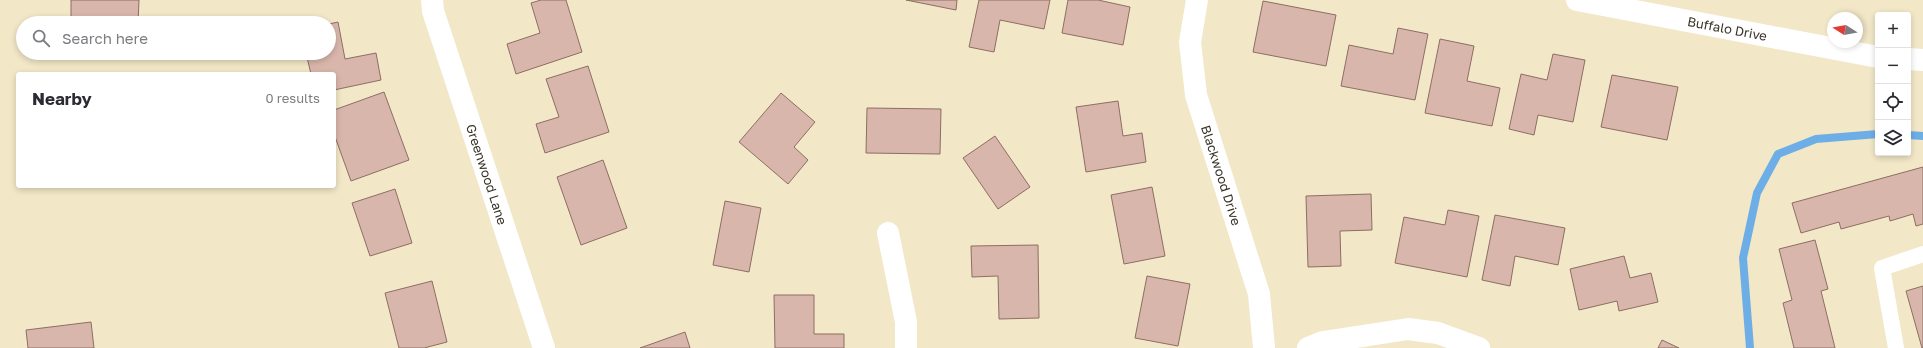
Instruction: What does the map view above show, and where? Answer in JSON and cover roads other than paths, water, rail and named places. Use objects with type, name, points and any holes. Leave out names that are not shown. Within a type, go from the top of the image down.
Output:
[{"type":"street","name":"Greenwood Lane","points":[[432,0],[433,11],[544,348]]},
{"type":"street","name":"Blackwood Drive","points":[[1197,0],[1190,42],[1196,95],[1259,294],[1264,348]]},
{"type":"street","name":"Buffalo Drive","points":[[1577,0],[1875,56]]},
{"type":"street","points":[[1911,59],[1923,60]]},
{"type":"street","points":[[888,233],[906,322],[906,348]]},
{"type":"street","points":[[1308,348],[1323,342],[1408,329],[1438,333],[1479,348]]},
{"type":"lane","points":[[1896,348],[1882,268],[1923,254]]},
{"type":"waterway","points":[[1750,348],[1743,258],[1757,193],[1778,154],[1816,139],[1875,134]]},
{"type":"waterway","points":[[1911,135],[1923,136]]}]
